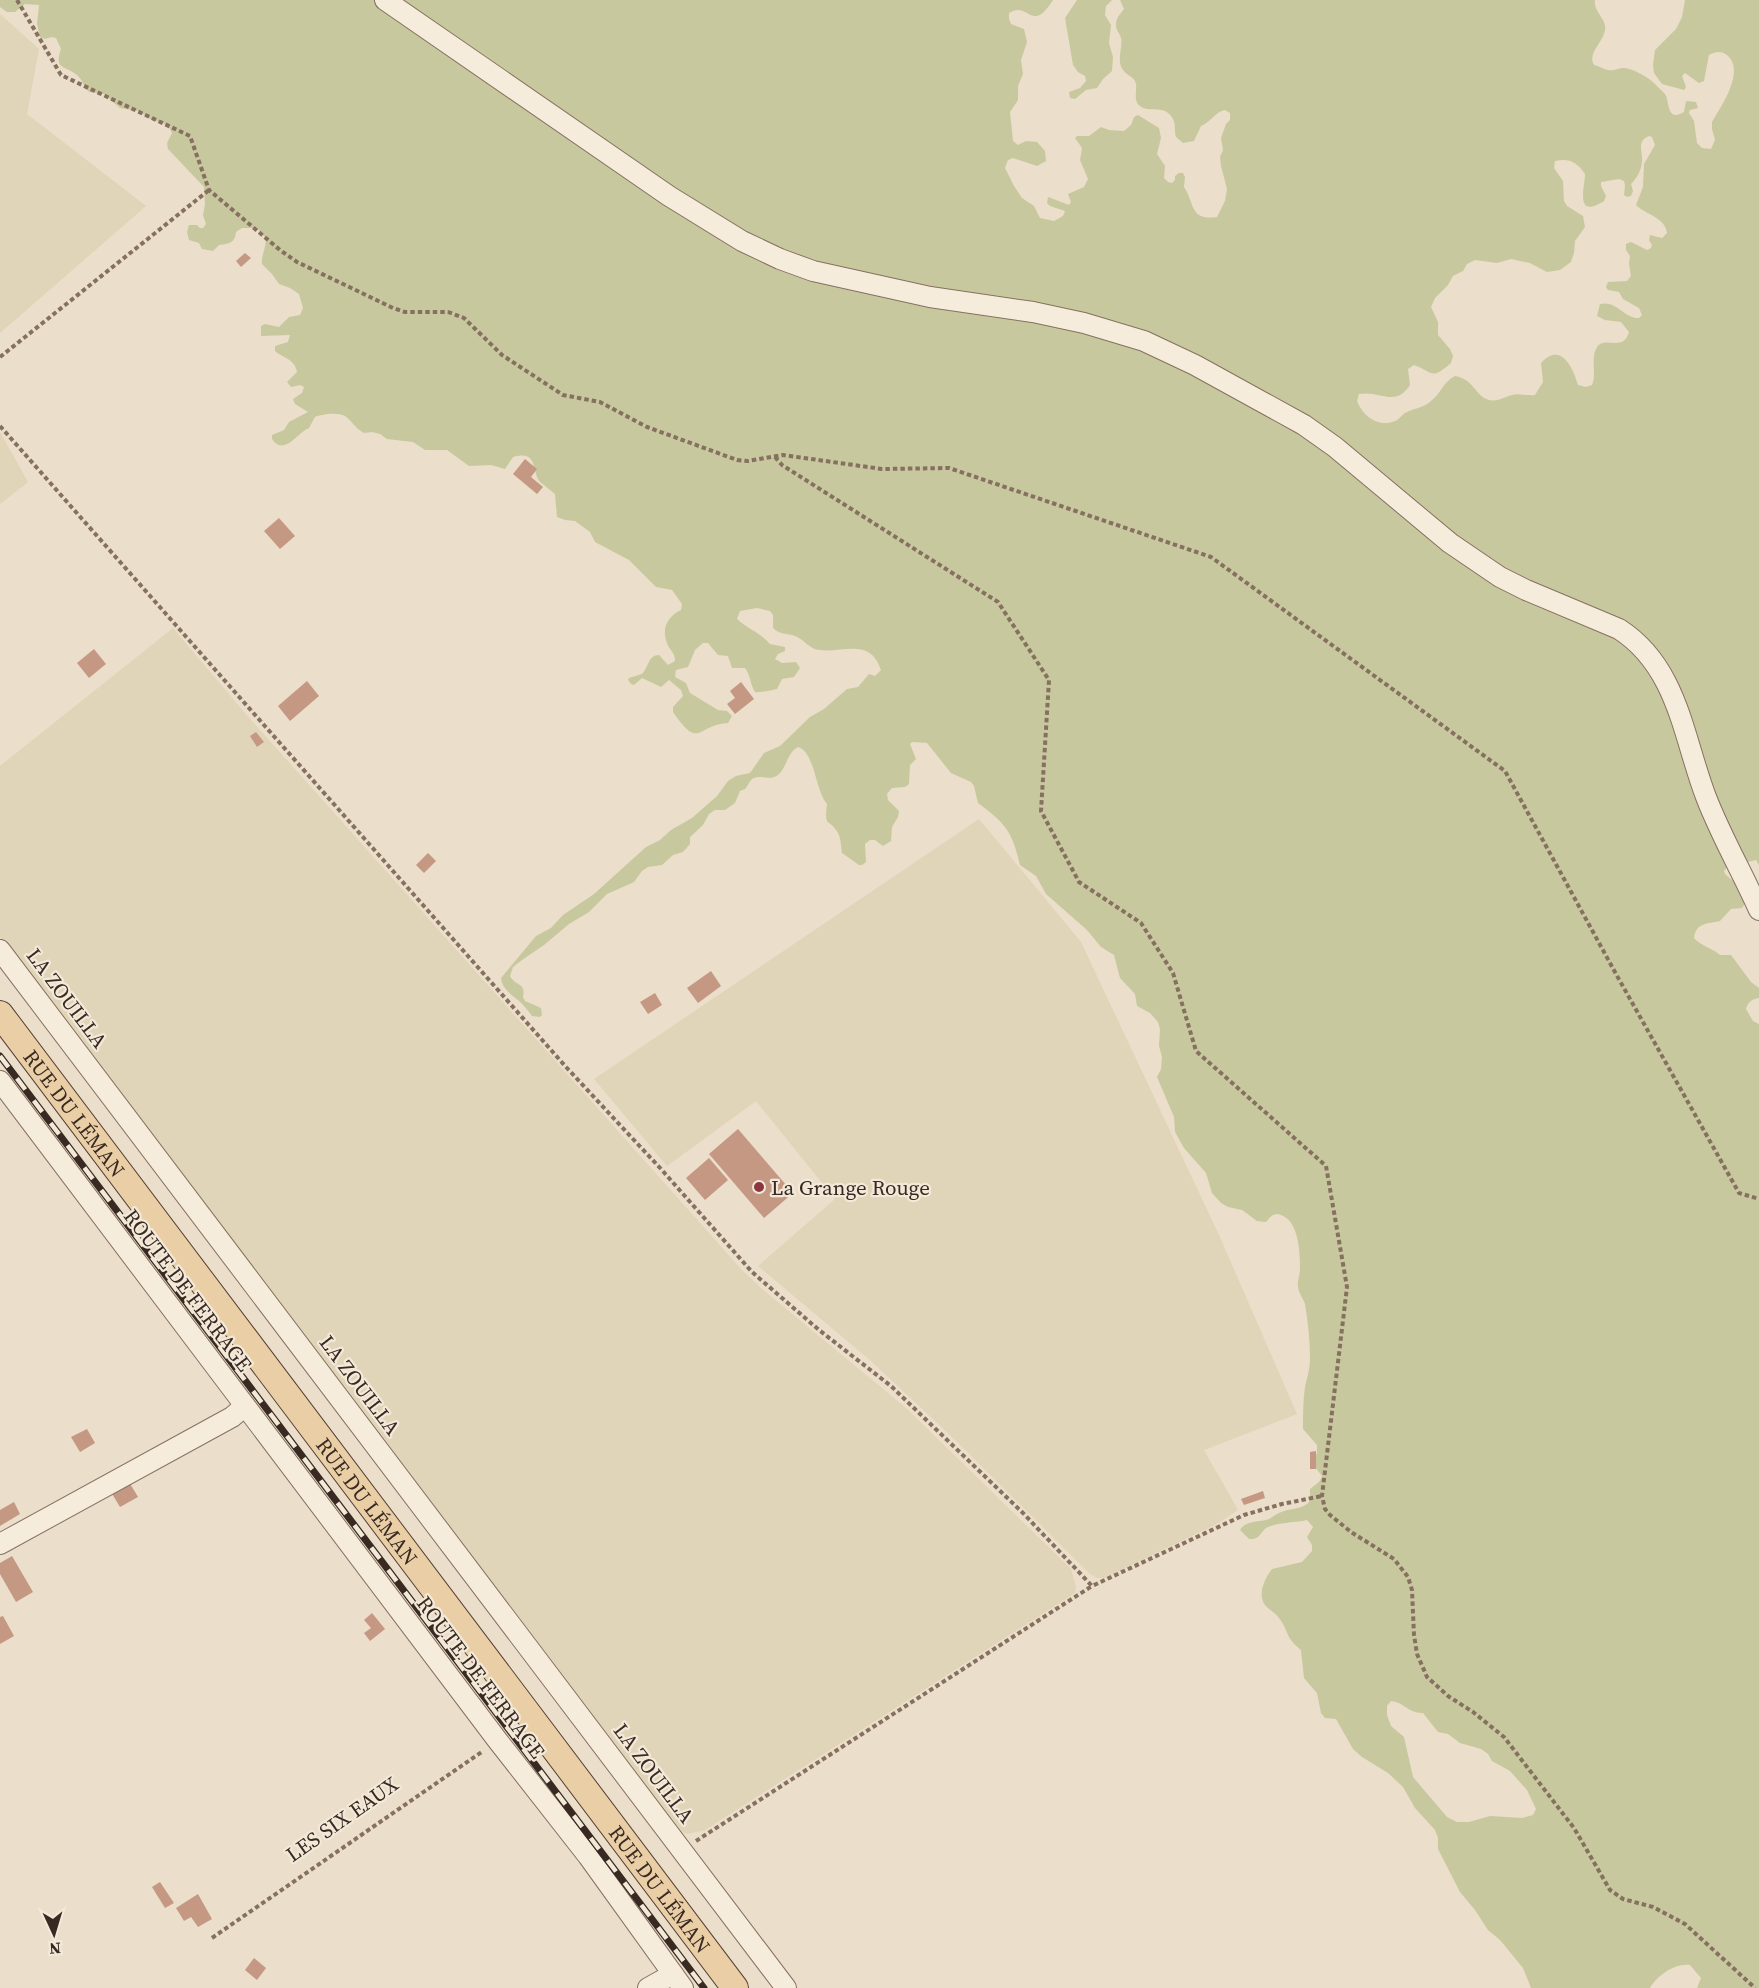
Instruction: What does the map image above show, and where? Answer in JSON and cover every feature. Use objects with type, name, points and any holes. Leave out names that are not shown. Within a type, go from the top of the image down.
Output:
[{"type":"main road","name":"RUE DU LÉMAN","points":[[0,1014],[735,1988]]},
{"type":"street","points":[[385,0],[669,196],[742,241],[780,259],[821,272],[930,297],[1033,312],[1084,323],[1144,341],[1195,364],[1304,425],[1335,447],[1450,543],[1500,577],[1619,629],[1633,638],[1646,651],[1669,684],[1706,797],[1759,910]]},
{"type":"street","name":"LA ZOUILLA","points":[[0,950],[786,1988]]},
{"type":"street","name":"ROUTE DE FERRAGE","points":[[0,1081],[498,1741],[588,1856],[678,1981]]},
{"type":"street","points":[[0,1544],[232,1417],[245,1406]]},
{"type":"street","points":[[648,1988],[678,1981]]},
{"type":"path","points":[[17,0],[61,75],[190,136],[208,190],[280,250],[311,270],[405,312],[448,312],[464,318],[502,355],[563,395],[600,402],[648,427],[737,460],[748,461],[783,455],[882,469],[949,468],[1211,557],[1505,771],[1739,1193],[1759,1199]]},
{"type":"path","points":[[0,357],[208,190]]},
{"type":"path","points":[[0,426],[566,1067],[661,1169],[752,1272],[819,1330],[891,1386],[1023,1513],[1092,1586]]},
{"type":"path","points":[[775,457],[782,465],[998,602],[1048,680],[1041,811],[1078,882],[1141,923],[1173,973],[1196,1051],[1326,1166],[1347,1287],[1322,1496],[1325,1509],[1351,1532],[1394,1559],[1408,1577],[1412,1590],[1417,1654],[1427,1677],[1448,1696],[1504,1737],[1574,1828],[1610,1890],[1623,1899],[1653,1906],[1684,1924],[1755,1988]]},
{"type":"path","points":[[682,1850],[1092,1586],[1244,1515],[1281,1504],[1322,1496]]},
{"type":"path","name":"LES SIX EAUX","points":[[212,1938],[498,1741]]},
{"type":"shaded area","points":[[0,14],[39,49],[27,114],[146,206],[0,333]]},
{"type":"shaded area","points":[[0,432],[28,482],[0,504]]},
{"type":"shaded area","points":[[173,628],[244,712],[742,1270],[905,1407],[1071,1569],[1076,1587],[1075,1593],[705,1830],[687,1834],[679,1831],[0,937],[0,766]]},
{"type":"shaded area","points":[[979,819],[1081,942],[1219,1235],[1297,1414],[1204,1450],[1238,1510],[1215,1525],[1104,1578],[1097,1578],[1090,1574],[952,1437],[871,1361],[758,1266],[835,1199],[756,1101],[667,1166],[594,1079]]},
{"type":"green space","points":[[0,0],[1053,0],[1040,15],[1030,15],[1021,10],[1009,13],[1011,24],[1024,29],[1027,42],[1021,60],[1023,74],[1018,86],[1018,100],[1010,112],[1013,141],[1018,145],[1026,141],[1037,142],[1045,151],[1046,161],[1037,166],[1013,158],[1008,160],[1005,168],[1022,198],[1034,206],[1040,218],[1054,221],[1063,216],[1065,211],[1050,206],[1047,203],[1048,197],[1069,205],[1071,202],[1068,194],[1084,187],[1088,179],[1080,160],[1082,148],[1075,138],[1089,136],[1101,127],[1124,131],[1138,115],[1159,128],[1161,138],[1157,154],[1165,166],[1164,178],[1172,183],[1175,176],[1183,173],[1184,187],[1197,213],[1208,218],[1217,217],[1225,201],[1227,189],[1221,166],[1220,157],[1223,150],[1221,138],[1230,120],[1230,113],[1225,110],[1218,113],[1201,126],[1194,141],[1183,143],[1176,137],[1174,121],[1169,114],[1161,110],[1144,108],[1138,104],[1135,81],[1126,74],[1120,62],[1121,38],[1116,25],[1117,18],[1124,9],[1120,0],[1595,0],[1605,30],[1592,56],[1594,65],[1606,70],[1626,68],[1645,76],[1665,94],[1671,113],[1674,115],[1684,112],[1686,101],[1696,102],[1698,108],[1690,110],[1689,113],[1694,121],[1697,143],[1702,148],[1711,149],[1715,140],[1712,122],[1726,98],[1733,79],[1732,62],[1722,52],[1709,55],[1704,81],[1699,83],[1685,73],[1682,76],[1686,87],[1684,90],[1662,84],[1654,73],[1655,50],[1676,29],[1682,17],[1685,0],[1759,0],[1759,865],[1756,860],[1727,867],[1725,874],[1744,893],[1745,903],[1742,908],[1731,909],[1720,921],[1700,926],[1694,938],[1720,955],[1731,955],[1751,982],[1759,988],[1759,998],[1751,1001],[1746,1009],[1753,1021],[1759,1024],[1759,1988],[1697,1988],[1701,1978],[1690,1965],[1684,1965],[1667,1971],[1650,1988],[1531,1988],[1523,1968],[1500,1940],[1488,1930],[1460,1892],[1438,1849],[1435,1830],[1415,1808],[1403,1787],[1388,1773],[1353,1749],[1336,1719],[1325,1718],[1321,1713],[1317,1693],[1304,1678],[1301,1650],[1289,1638],[1278,1616],[1265,1605],[1262,1596],[1265,1581],[1272,1569],[1302,1562],[1312,1551],[1312,1545],[1307,1537],[1313,1527],[1307,1520],[1277,1524],[1268,1527],[1253,1539],[1249,1539],[1240,1530],[1248,1523],[1268,1519],[1283,1511],[1307,1504],[1310,1501],[1310,1489],[1319,1482],[1322,1476],[1312,1463],[1317,1453],[1317,1445],[1303,1429],[1310,1345],[1305,1304],[1298,1287],[1300,1255],[1295,1231],[1287,1218],[1279,1214],[1266,1222],[1257,1221],[1242,1210],[1221,1203],[1212,1193],[1206,1173],[1184,1148],[1175,1132],[1174,1117],[1157,1077],[1161,1069],[1162,1057],[1158,1022],[1150,1013],[1137,1006],[1135,994],[1120,978],[1114,955],[1101,947],[1087,930],[1046,894],[1036,876],[1020,865],[1011,836],[995,817],[978,803],[971,782],[951,773],[927,743],[912,742],[910,744],[916,759],[910,765],[909,784],[905,787],[892,788],[887,794],[888,800],[899,811],[892,827],[891,841],[883,846],[875,840],[870,840],[865,844],[866,862],[862,865],[842,853],[838,833],[827,820],[827,804],[808,756],[798,747],[778,775],[772,778],[753,779],[745,789],[740,791],[735,803],[725,810],[715,810],[709,814],[703,825],[690,837],[690,844],[683,852],[673,855],[662,865],[648,867],[634,882],[607,894],[589,912],[569,924],[513,967],[510,976],[522,987],[525,1001],[541,1008],[540,1017],[532,1016],[523,1004],[507,991],[501,978],[536,936],[551,928],[563,915],[594,894],[646,847],[692,818],[717,796],[728,781],[736,776],[750,773],[764,753],[780,746],[810,717],[824,709],[847,689],[858,687],[869,674],[875,676],[881,670],[876,660],[870,653],[863,650],[816,650],[798,637],[781,633],[773,628],[773,615],[770,611],[757,608],[740,611],[737,619],[770,644],[785,647],[785,651],[778,654],[775,659],[782,663],[796,662],[800,668],[794,677],[782,679],[777,689],[755,692],[745,668],[732,668],[728,656],[718,655],[708,643],[703,643],[695,650],[688,667],[676,670],[675,677],[686,683],[690,693],[718,710],[727,711],[732,716],[728,723],[694,733],[682,724],[673,712],[673,707],[683,696],[681,690],[669,680],[661,687],[642,678],[634,685],[628,680],[642,674],[655,656],[659,655],[668,665],[675,661],[665,638],[665,628],[669,619],[681,610],[682,604],[672,590],[656,587],[629,560],[595,542],[590,532],[575,521],[557,517],[555,494],[539,481],[530,458],[521,455],[513,457],[505,469],[491,465],[469,466],[447,450],[425,450],[413,442],[387,439],[372,432],[364,433],[345,416],[334,414],[315,417],[309,428],[291,442],[277,444],[272,439],[272,435],[284,430],[289,422],[308,412],[295,404],[293,399],[302,393],[304,387],[300,385],[291,387],[287,382],[297,372],[294,364],[275,351],[275,346],[288,342],[290,335],[261,336],[261,326],[265,324],[279,327],[289,317],[300,315],[303,308],[299,294],[279,284],[262,264],[266,241],[264,237],[256,228],[242,228],[236,232],[231,242],[219,245],[213,251],[202,249],[199,243],[189,240],[187,232],[189,225],[203,228],[206,224],[203,215],[204,187],[168,149],[167,143],[172,133],[170,129],[138,111],[120,108],[104,94],[89,92],[77,75],[60,64],[61,49],[56,38],[40,37],[37,24],[39,5],[25,4],[15,12],[7,12],[0,7]],"holes":[[[1649,136],[1652,137],[1655,145],[1644,164],[1643,187],[1636,205],[1663,223],[1667,233],[1662,238],[1650,235],[1649,240],[1652,245],[1647,250],[1631,242],[1626,244],[1626,250],[1630,256],[1631,276],[1627,281],[1608,282],[1606,287],[1608,290],[1619,292],[1623,299],[1639,308],[1642,315],[1639,318],[1633,317],[1611,304],[1600,304],[1597,316],[1605,320],[1621,322],[1629,332],[1623,342],[1605,343],[1597,347],[1594,356],[1592,385],[1586,387],[1578,385],[1565,359],[1555,355],[1541,363],[1543,382],[1535,395],[1514,394],[1498,400],[1489,400],[1480,395],[1466,380],[1455,376],[1429,403],[1405,413],[1396,420],[1383,423],[1367,416],[1357,401],[1359,394],[1399,396],[1410,385],[1408,369],[1414,365],[1435,373],[1451,363],[1453,356],[1438,335],[1438,322],[1431,307],[1435,298],[1448,285],[1453,276],[1463,271],[1467,264],[1475,260],[1497,263],[1511,259],[1530,263],[1547,272],[1560,270],[1571,262],[1575,241],[1585,227],[1583,216],[1567,206],[1564,201],[1563,181],[1554,168],[1555,161],[1569,161],[1582,170],[1585,174],[1583,200],[1588,207],[1595,206],[1604,201],[1606,196],[1601,182],[1619,179],[1624,181],[1624,195],[1631,196],[1633,191],[1631,184],[1641,165],[1641,144]],[[1391,1701],[1400,1703],[1414,1712],[1423,1713],[1438,1732],[1448,1734],[1460,1743],[1481,1749],[1492,1761],[1510,1771],[1527,1790],[1536,1809],[1533,1815],[1522,1818],[1490,1816],[1469,1822],[1457,1822],[1447,1817],[1413,1777],[1404,1737],[1391,1726],[1387,1715],[1387,1706]]]},
{"type":"green space","points":[[1077,0],[1112,0],[1106,6],[1105,15],[1111,25],[1109,43],[1113,57],[1112,71],[1097,88],[1086,90],[1075,99],[1070,98],[1069,92],[1080,88],[1086,81],[1085,76],[1073,65],[1065,18]]},
{"type":"building","points":[[245,253],[251,258],[241,267],[236,261]]},
{"type":"building","points":[[525,459],[537,469],[531,477],[543,487],[537,494],[513,474]]},
{"type":"building","points":[[279,518],[295,536],[280,549],[264,531]]},
{"type":"building","points":[[94,649],[106,664],[89,678],[77,663]]},
{"type":"building","points":[[307,681],[319,696],[290,721],[278,706]]},
{"type":"building","points":[[741,682],[754,699],[735,714],[727,704],[735,698],[730,691]]},
{"type":"building","points":[[256,732],[264,742],[257,747],[250,736]]},
{"type":"building","points":[[428,853],[436,861],[424,873],[416,865]]},
{"type":"building","points":[[711,971],[721,986],[698,1003],[687,988]]},
{"type":"building","points":[[655,993],[662,1005],[648,1014],[640,1002]]},
{"type":"building","points":[[738,1129],[793,1193],[764,1218],[709,1154]]},
{"type":"building","points":[[709,1158],[728,1180],[705,1200],[686,1178]]},
{"type":"building","points":[[87,1429],[95,1443],[80,1452],[71,1437]]},
{"type":"building","points":[[1316,1451],[1316,1469],[1310,1469],[1310,1452]]},
{"type":"building","points":[[129,1482],[138,1497],[120,1507],[111,1492]]},
{"type":"building","points":[[1263,1491],[1265,1498],[1244,1505],[1241,1499]]},
{"type":"building","points":[[14,1502],[20,1514],[0,1526],[0,1510]]},
{"type":"building","points":[[12,1556],[33,1592],[16,1602],[0,1574],[0,1563]]},
{"type":"building","points":[[372,1613],[385,1629],[370,1641],[364,1633],[371,1628],[364,1620]]},
{"type":"building","points":[[3,1616],[14,1636],[0,1644],[0,1617]]},
{"type":"building","points":[[160,1882],[174,1903],[165,1908],[152,1887]]},
{"type":"building","points":[[198,1894],[212,1919],[198,1927],[191,1917],[184,1921],[176,1908]]},
{"type":"building","points":[[254,1958],[266,1968],[257,1980],[245,1970]]},
{"type":"railway","points":[[0,1056],[704,1988]]},
{"type":"place","name":"La Grange Rouge","points":[[759,1187]]}]
